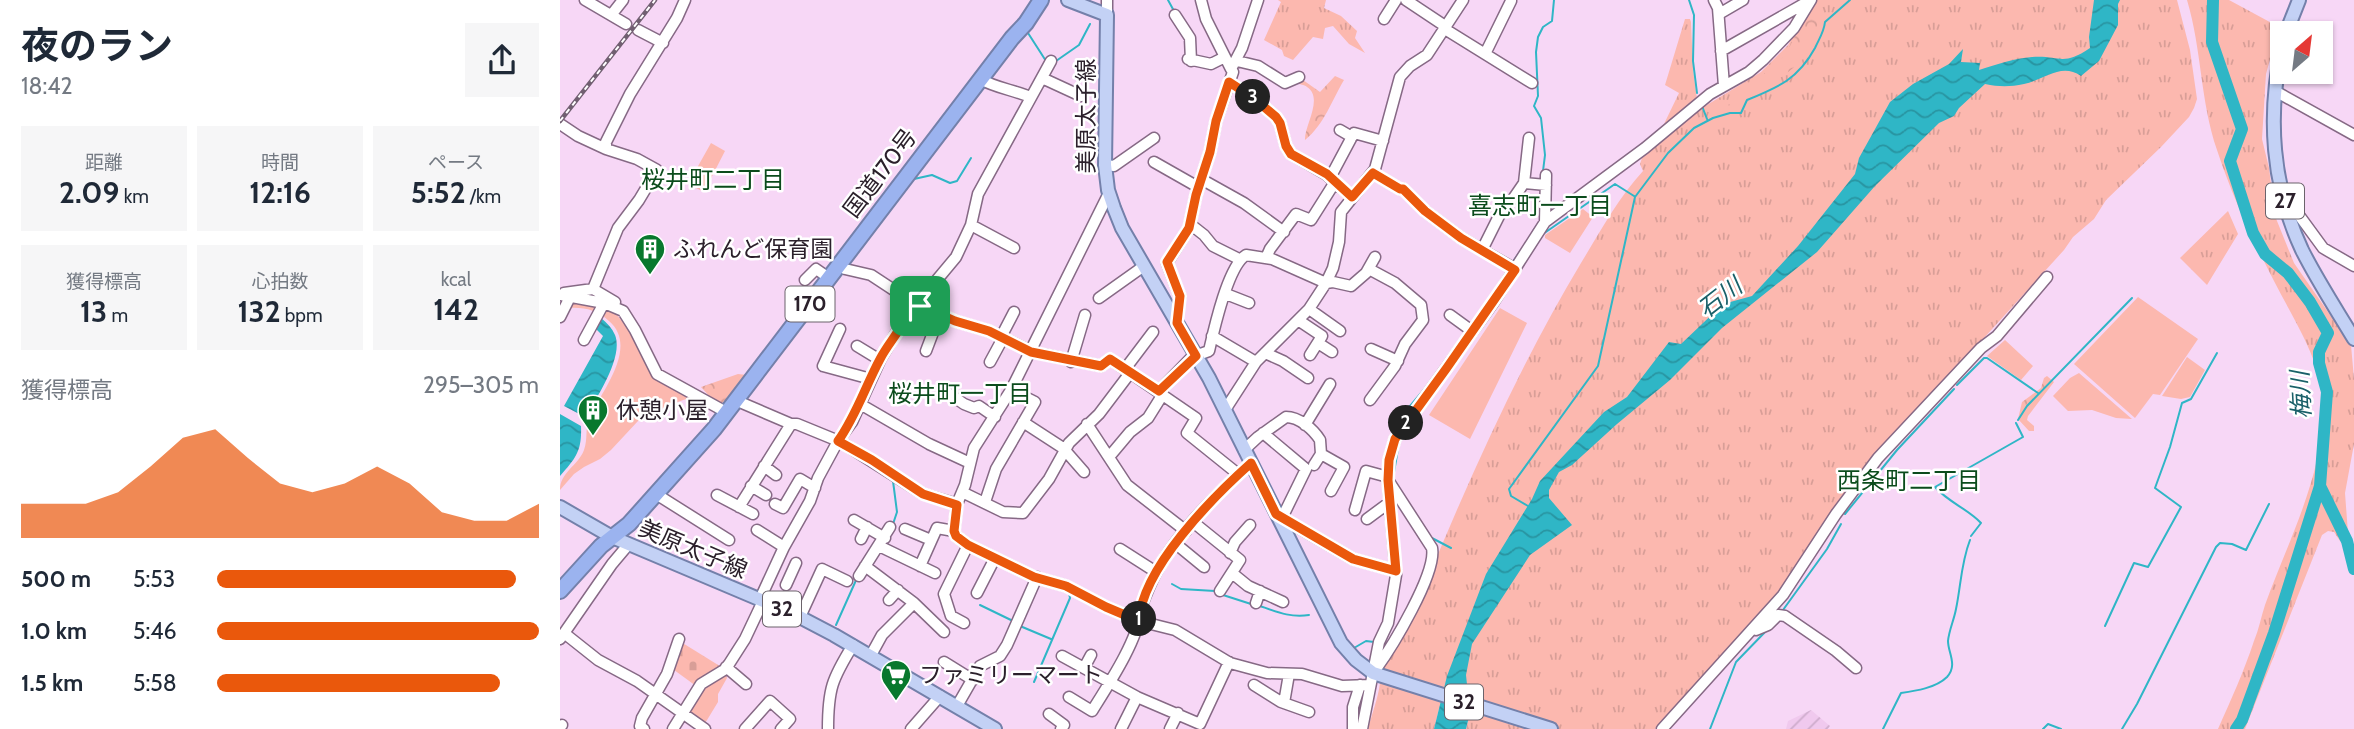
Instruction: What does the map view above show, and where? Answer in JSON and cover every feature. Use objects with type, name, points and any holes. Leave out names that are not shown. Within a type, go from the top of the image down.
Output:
[{"type":"highway","name":"国道170号","points":[[560,591],[656,495],[726,412],[1041,0]]},
{"type":"main road","points":[[1068,0],[1107,15]]},
{"type":"main road","points":[[2291,21],[2299,0]]},
{"type":"main road","name":"美原太子線","points":[[1107,15],[1104,146],[1109,192],[1122,228],[1225,410],[1341,643],[1370,680],[1551,729]]},
{"type":"main road","name":"27","points":[[2276,84],[2273,120],[2275,152],[2285,202],[2302,249],[2354,339]]},
{"type":"main road","name":"美原太子線","points":[[560,507],[628,545],[800,617],[871,655],[995,729]]},
{"type":"street","points":[[585,0],[626,23]]},
{"type":"street","points":[[611,14],[623,0]]},
{"type":"street","points":[[606,149],[606,142],[630,94],[663,43],[685,0]]},
{"type":"street","points":[[1107,0],[1107,15]]},
{"type":"street","points":[[1201,0],[1206,19],[1225,57],[1234,65],[1258,66],[1285,83],[1300,77]]},
{"type":"street","points":[[1177,323],[1180,296],[1167,262],[1190,224],[1216,121],[1258,0]]},
{"type":"street","points":[[1384,19],[1396,0]]},
{"type":"street","points":[[1406,0],[1446,26],[1448,31],[1532,83]]},
{"type":"street","points":[[1225,410],[1256,362],[1308,309],[1326,284],[1339,242],[1341,212],[1373,173],[1400,77],[1410,66],[1427,55],[1463,0]]},
{"type":"street","points":[[1714,0],[1719,14],[1724,86]]},
{"type":"street","points":[[1719,14],[1744,0]]},
{"type":"street","points":[[1721,51],[1810,0]]},
{"type":"street","points":[[1362,729],[1379,642],[1388,622],[1396,571],[1388,478],[1389,460],[1395,439],[1515,270],[1545,222],[1645,148],[1710,94],[1749,72],[1794,28],[1810,0]]},
{"type":"street","points":[[1485,54],[1511,1]]},
{"type":"street","points":[[1175,15],[1190,38],[1190,60],[1211,64],[1225,57]]},
{"type":"street","points":[[638,30],[663,43]]},
{"type":"street","points":[[673,729],[705,680],[726,667],[745,639],[784,547],[803,516],[818,478],[838,441],[852,422],[880,360],[906,317],[956,257],[971,225],[978,194],[1051,61]]},
{"type":"street","points":[[1042,78],[1081,96]]},
{"type":"street","points":[[980,79],[1030,97]]},
{"type":"street","points":[[1229,82],[1276,117],[1291,154],[1332,180],[1352,197]]},
{"type":"street","points":[[2275,91],[2354,135]]},
{"type":"street","points":[[560,124],[578,136],[637,159],[657,170],[618,228],[593,289]]},
{"type":"street","points":[[1340,131],[1352,137]]},
{"type":"street","points":[[1266,258],[1296,214],[1311,220],[1354,133],[1383,141]]},
{"type":"street","points":[[1105,165],[1114,166],[1154,138]]},
{"type":"street","points":[[1482,250],[1509,202],[1524,183],[1529,138]]},
{"type":"street","points":[[1154,162],[1244,203],[1284,232]]},
{"type":"street","points":[[1373,173],[1403,189],[1425,211],[1461,238],[1515,270]]},
{"type":"street","points":[[1524,183],[1546,180],[1545,222]]},
{"type":"street","points":[[1109,192],[1011,390],[974,448],[957,505],[954,531],[956,536],[995,558],[1037,577],[1066,586],[1106,607],[1139,621],[1175,630],[1229,662],[1267,673],[1303,674],[1342,686],[1370,680]]},
{"type":"street","points":[[2285,202],[2293,206],[2323,248],[2354,266]]},
{"type":"street","points":[[1190,224],[1213,246],[1239,259]]},
{"type":"street","points":[[971,225],[1014,248]]},
{"type":"street","points":[[1109,457],[1130,432],[1147,418],[1161,393],[1196,356],[1209,351],[1239,259],[1246,255],[1272,259],[1326,284],[1333,282],[1351,286],[1369,269],[1376,257]]},
{"type":"street","points":[[839,265],[872,275],[916,304],[1002,337],[1031,352],[1101,366],[1110,359],[1196,418],[1188,435],[1238,474]]},
{"type":"street","points":[[1099,298],[1144,266]]},
{"type":"street","points":[[805,280],[813,267],[830,278]]},
{"type":"street","points":[[1369,269],[1395,283],[1421,306],[1423,320],[1370,400]]},
{"type":"street","points":[[1662,729],[1783,595],[1836,514],[1878,458],[1981,348],[1997,336],[2047,277]]},
{"type":"street","points":[[565,297],[593,289],[615,302],[618,309]]},
{"type":"street","points":[[1226,293],[1249,303]]},
{"type":"street","points":[[565,297],[618,309],[627,315],[657,374],[726,412]]},
{"type":"street","points":[[560,317],[565,297]]},
{"type":"street","points":[[584,340],[602,307]]},
{"type":"street","points":[[1308,309],[1333,329]]},
{"type":"street","points":[[990,362],[1014,312]]},
{"type":"street","points":[[926,351],[940,314]]},
{"type":"street","points":[[1071,362],[1084,315]]},
{"type":"street","points":[[1450,315],[1470,330]]},
{"type":"street","points":[[1298,320],[1322,336],[1310,355]]},
{"type":"street","points":[[840,329],[822,366],[871,379]]},
{"type":"street","points":[[962,492],[1003,512],[1023,513],[1049,479],[1065,450],[1099,414],[1153,332]]},
{"type":"street","points":[[1212,337],[1256,362]]},
{"type":"street","points":[[1318,343],[1332,352]]},
{"type":"street","points":[[857,346],[880,360]]},
{"type":"street","points":[[1371,349],[1398,361]]},
{"type":"street","points":[[1265,353],[1283,361],[1308,378]]},
{"type":"street","points":[[1305,425],[1330,384]]},
{"type":"street","points":[[942,389],[964,404],[974,408],[979,406],[995,417]]},
{"type":"street","points":[[985,502],[996,469],[1035,402],[1011,390]]},
{"type":"street","points":[[735,400],[838,441],[923,494],[957,505]]},
{"type":"street","points":[[860,404],[929,444],[970,463]]},
{"type":"street","points":[[1244,450],[1286,417],[1292,417],[1320,440],[1321,454],[1314,466]]},
{"type":"street","points":[[1023,422],[1065,450],[1084,471]]},
{"type":"street","points":[[739,507],[791,424]]},
{"type":"street","points":[[1087,424],[1127,485],[1186,531]]},
{"type":"street","points":[[1263,433],[1307,469],[1279,516],[1353,559],[1396,571]]},
{"type":"street","points":[[1321,454],[1344,467],[1331,491]]},
{"type":"street","points":[[1069,697],[1093,711],[1134,638],[1139,613],[1156,572],[1193,522],[1251,463]]},
{"type":"street","points":[[764,466],[776,475]]},
{"type":"street","points":[[1353,729],[1353,707],[1422,587],[1433,555],[1432,548],[1388,478],[1366,471],[1355,510]]},
{"type":"street","points":[[775,504],[783,508],[800,480],[815,488]]},
{"type":"street","points":[[751,486],[766,495]]},
{"type":"street","points":[[656,495],[729,540]]},
{"type":"street","points":[[717,495],[753,514]]},
{"type":"street","points":[[1367,519],[1390,502]]},
{"type":"street","points":[[854,520],[867,527],[882,542],[935,573]]},
{"type":"street","points":[[1193,522],[1240,560],[1220,590]]},
{"type":"street","points":[[1230,553],[1235,542],[1250,525]]},
{"type":"street","points":[[861,539],[867,527]]},
{"type":"street","points":[[859,576],[890,527]]},
{"type":"street","points":[[920,566],[937,528],[954,531]]},
{"type":"street","points":[[905,529],[932,540]]},
{"type":"street","points":[[757,530],[784,547]]},
{"type":"street","points":[[1176,544],[1204,568]]},
{"type":"street","points":[[628,545],[562,636],[655,693],[705,729]]},
{"type":"street","points":[[964,624],[951,616],[944,594],[968,545]]},
{"type":"street","points":[[1121,549],[1156,572]]},
{"type":"street","points":[[977,593],[995,558]]},
{"type":"street","points":[[786,585],[796,562]]},
{"type":"street","points":[[775,566],[790,574]]},
{"type":"street","points":[[865,566],[914,603],[944,632]]},
{"type":"street","points":[[800,617],[822,569],[847,581]]},
{"type":"street","points":[[1232,573],[1260,592],[1283,602]]},
{"type":"street","points":[[957,706],[980,666],[1000,656],[1007,645],[1037,577]]},
{"type":"street","points":[[889,600],[898,590]]},
{"type":"street","points":[[1256,603],[1260,592]]},
{"type":"street","points":[[871,655],[882,635],[914,603]]},
{"type":"street","points":[[1752,632],[1768,625],[1779,615],[1784,616],[1856,668]]},
{"type":"street","points":[[644,729],[640,726],[642,718],[667,674],[678,639]]},
{"type":"street","points":[[828,729],[828,698],[833,680],[853,645]]},
{"type":"street","points":[[1084,668],[1091,655]]},
{"type":"street","points":[[1062,656],[1137,697],[1200,724],[1229,662]]},
{"type":"street","points":[[944,662],[973,680]]},
{"type":"street","points":[[726,667],[739,682]]},
{"type":"street","points":[[1284,703],[1289,674]]},
{"type":"street","points":[[1254,685],[1284,703],[1309,712]]},
{"type":"street","points":[[911,729],[940,696]]},
{"type":"street","points":[[1121,729],[1137,697]]},
{"type":"street","points":[[748,728],[771,701],[790,719],[781,729]]},
{"type":"street","points":[[1170,729],[1178,713]]},
{"type":"street","points":[[1049,714],[1065,728]]},
{"type":"shaded area","points":[[1811,710],[1830,726],[1828,729],[1786,729],[1788,721]]},
{"type":"green space","points":[[1278,0],[1326,0],[1324,8],[1341,16],[1357,31],[1355,38],[1365,53],[1349,44],[1333,26],[1325,28],[1323,39],[1313,37],[1293,60],[1284,56],[1282,50],[1264,40],[1281,2]]},
{"type":"green space","points":[[1816,0],[2177,0],[2190,50],[2197,99],[2189,117],[2106,200],[2094,219],[2073,237],[1861,473],[1770,607],[1655,729],[1466,729],[1470,713],[1440,705],[1434,729],[1368,729],[1382,667],[1423,589],[1499,418],[1538,339],[1581,263],[1617,204],[1643,171],[1640,164],[1642,158],[1697,111],[1761,72],[1788,45]]},
{"type":"green space","points":[[2187,0],[2229,0],[2270,22],[2270,60],[2266,74],[2262,139],[2275,216],[2294,263],[2351,345],[2354,379],[2354,444],[2345,493],[2348,533],[2340,541],[2334,532],[2328,531],[2322,535],[2245,729],[2218,729],[2246,663],[2312,481],[2322,429],[2323,403],[2312,355],[2250,233],[2217,150],[2207,112]]},
{"type":"green space","points":[[1809,17],[1818,21],[1811,45],[1799,63],[1731,110],[1724,113],[1720,111],[1719,108],[1739,101],[1772,65],[1785,56],[1801,24]]},
{"type":"green space","points":[[1685,19],[1690,19],[1691,22],[1697,99],[1664,124],[1679,93],[1665,85]]},
{"type":"green space","points":[[1335,76],[1344,80],[1323,120],[1305,140],[1314,98],[1305,85],[1296,83],[1303,80],[1320,92]]},
{"type":"green space","points":[[711,143],[725,151],[704,192],[688,184]]},
{"type":"green space","points":[[1583,209],[1593,217],[1570,253],[1545,238],[1545,235]]},
{"type":"green space","points":[[2228,211],[2238,234],[2207,285],[2180,258]]},
{"type":"green space","points":[[2138,297],[2198,339],[2160,395],[2153,394],[2135,418],[2074,364]]},
{"type":"green space","points":[[573,301],[613,310],[629,330],[658,378],[689,398],[638,421],[611,450],[574,474],[560,490],[563,478],[584,450],[589,418],[615,369],[620,343],[617,332],[609,321],[590,310],[569,308]]},
{"type":"green space","points":[[1500,308],[1527,323],[1470,439],[1429,415]]},
{"type":"green space","points":[[2005,340],[2033,366],[2021,380],[1987,356]]},
{"type":"green space","points":[[2187,357],[2205,370],[2190,397],[2181,399],[2162,396]]},
{"type":"green space","points":[[2079,373],[2132,419],[2116,418],[2092,410],[2068,411],[2053,396],[2070,378]]},
{"type":"green space","points":[[738,374],[747,375],[732,397],[724,403],[711,398],[701,387]]},
{"type":"green space","points":[[2047,376],[2054,382],[2028,416],[2027,420],[2034,426],[2034,431],[2029,431],[2018,419],[2022,402],[2041,388]]},
{"type":"green space","points":[[681,642],[723,668],[696,686],[670,667]]},
{"type":"green space","points":[[725,672],[727,678],[718,694],[718,702],[704,725],[686,712],[705,683]]},
{"type":"water","points":[[2094,0],[2120,0],[2118,25],[2099,61],[2081,76],[2074,72],[2059,71],[2019,85],[1985,84],[1954,116],[1939,123],[1875,186],[1817,252],[1722,328],[1670,380],[1572,465],[1559,472],[1549,490],[1549,498],[1572,525],[1530,555],[1472,644],[1466,675],[1470,713],[1466,729],[1434,729],[1447,676],[1486,574],[1532,499],[1540,481],[1604,412],[1627,397],[1669,342],[1681,344],[1723,304],[1752,296],[1798,246],[1855,174],[1859,158],[1890,102],[1913,84],[1949,64],[1963,49],[1961,62],[1980,63],[1979,70],[2025,58],[2067,59],[2081,54],[2090,48]]},
{"type":"water","points":[[601,318],[615,335],[616,355],[608,378],[585,417],[564,406],[603,336],[595,328]]},
{"type":"water","points":[[560,414],[581,426],[581,435],[577,454],[560,476]]},
{"type":"waterway","points":[[1168,0],[1174,11]]},
{"type":"waterway","points":[[1543,171],[1545,155],[1541,118],[1534,106],[1538,96],[1536,52],[1538,37],[1543,27],[1552,21],[1554,0]]},
{"type":"waterway","points":[[1689,0],[1694,15],[1693,61],[1697,93]]},
{"type":"waterway","points":[[1528,506],[1511,496],[1509,489],[1598,366],[1635,197],[1668,153],[1694,128],[1713,118],[1741,113],[1747,100],[1778,86],[1794,75],[1809,59],[1825,22],[1850,0]]},
{"type":"waterway","name":"梅川","points":[[2213,0],[2212,42],[2242,129],[2230,161],[2253,233],[2265,254],[2288,273],[2310,302],[2328,333],[2319,352],[2319,363],[2327,392],[2320,486],[2274,633],[2242,720],[2236,729]]},
{"type":"waterway","points":[[1056,61],[1079,45],[1090,24]]},
{"type":"waterway","points":[[1028,33],[1046,61]]},
{"type":"waterway","points":[[1702,106],[1707,119]]},
{"type":"waterway","points":[[914,179],[932,175],[950,183],[957,181],[971,158]]},
{"type":"waterway","points":[[1543,234],[1615,184],[1634,196]]},
{"type":"waterway","points":[[1533,231],[1540,221]]},
{"type":"waterway","points":[[1512,263],[1534,232]]},
{"type":"waterway","points":[[1495,290],[1509,268]]},
{"type":"waterway","points":[[2018,420],[2027,406],[2132,298]]},
{"type":"waterway","points":[[2105,626],[2134,563],[2148,567],[2181,507],[2155,488],[2182,403],[2191,399],[2217,353]]},
{"type":"waterway","points":[[1957,385],[1987,358],[2038,393]]},
{"type":"waterway","points":[[1401,424],[1405,412],[1427,386]]},
{"type":"waterway","points":[[1845,514],[1897,450],[1954,389]]},
{"type":"waterway","points":[[1971,536],[1981,523],[1935,487],[2023,437],[2016,423]]},
{"type":"waterway","points":[[1395,482],[1393,478],[1399,443]]},
{"type":"waterway","points":[[893,481],[897,512],[893,524]]},
{"type":"waterway","points":[[2320,486],[2347,541],[2354,569]]},
{"type":"waterway","points":[[1395,510],[1396,498]]},
{"type":"waterway","points":[[2122,729],[2216,547],[2220,543],[2232,544],[2246,550],[2269,504]]},
{"type":"waterway","points":[[1783,610],[1827,549],[1841,524]]},
{"type":"waterway","points":[[1430,537],[1451,548]]},
{"type":"waterway","points":[[1883,729],[1901,693],[1919,690],[1942,681],[1952,668],[1949,637],[1970,540]]},
{"type":"waterway","points":[[836,625],[857,578]]},
{"type":"waterway","points":[[1172,584],[1181,589],[1215,591]]},
{"type":"waterway","points":[[1034,682],[1070,598],[1069,593]]},
{"type":"waterway","points":[[1223,595],[1251,604]]},
{"type":"waterway","points":[[980,605],[1013,621]]},
{"type":"waterway","points":[[1260,606],[1290,615],[1309,615]]},
{"type":"waterway","points":[[1020,626],[1051,639]]},
{"type":"waterway","points":[[1710,729],[1736,662],[1766,631]]},
{"type":"waterway","points":[[1354,648],[1366,641],[1374,642]]},
{"type":"waterway","points":[[2043,729],[2048,724],[2061,729]]},
{"type":"railway","points":[[560,121],[655,0]]},
{"type":"place","name":"ふれんど保育園","points":[[650,276]]},
{"type":"place","name":"休憩小屋","points":[[593,437]]},
{"type":"place","name":"ファミリーマート","points":[[896,702]]},
{"type":"district","name":"桜井町二丁目","points":[[713,180]]},
{"type":"district","name":"喜志町一丁目","points":[[1540,206]]},
{"type":"district","name":"桜井町一丁目","points":[[960,394]]},
{"type":"district","name":"西条町二丁目","points":[[1909,481]]},
{"type":"route","points":[[1229,82],[1276,117],[1291,154],[1327,174],[1352,197],[1373,173],[1403,189],[1420,207],[1461,238],[1515,270],[1395,439],[1389,460],[1388,480],[1396,571],[1353,559],[1276,514],[1251,463],[1225,486],[1165,557],[1139,613],[1139,621],[1066,586],[1034,577],[968,545],[956,536],[954,531],[957,505],[923,494],[838,441],[852,422],[881,358],[912,302],[920,306],[955,321],[989,331],[1031,352],[1101,366],[1110,359],[1159,391],[1196,356],[1177,323],[1179,289],[1167,262],[1189,228],[1216,121],[1229,82]]},
{"type":"water label","name":"石川","points":[[1720,298]]}]
